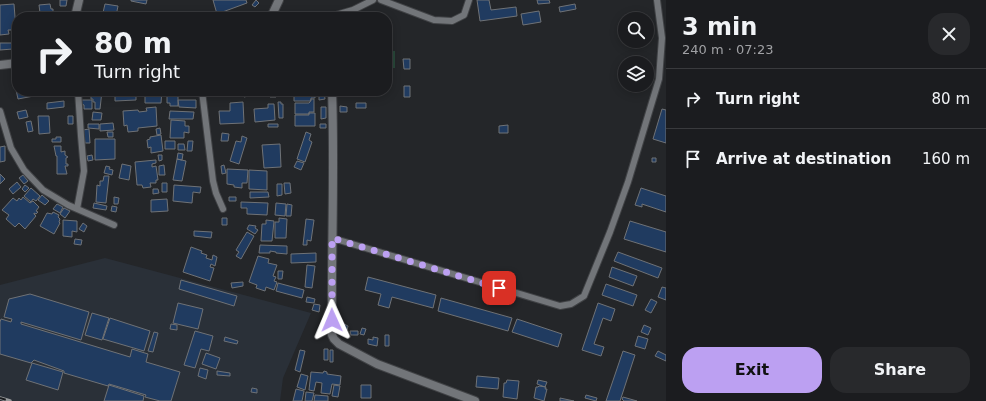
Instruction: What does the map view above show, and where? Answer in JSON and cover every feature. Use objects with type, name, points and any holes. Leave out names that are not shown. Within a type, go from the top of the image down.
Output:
[{"type":"street","points":[[76,12],[78,0]]},
{"type":"street","points":[[273,12],[279,0]]},
{"type":"street","points":[[346,12],[373,0]]},
{"type":"street","points":[[381,0],[434,20],[452,21],[464,15],[469,0]]},
{"type":"street","points":[[332,238],[560,306],[571,304],[584,296],[610,232],[628,182],[659,78],[662,38],[657,0]]},
{"type":"street","points":[[0,65],[12,64]]},
{"type":"street","points":[[77,209],[84,171],[80,136],[78,96]]},
{"type":"street","points":[[203,96],[213,181],[216,193],[223,208]]},
{"type":"street","points":[[332,96],[334,141],[331,298],[332,335],[339,344],[377,364],[475,401]]},
{"type":"street","points":[[0,111],[11,148],[24,170],[43,190],[77,209],[114,225]]},
{"type":"shaded area","points":[[105,258],[311,313],[283,378],[280,401],[0,401],[0,285]]},
{"type":"green space","points":[[392,51],[395,51],[395,68],[392,68]]},
{"type":"building","points":[[60,0],[67,0],[66,6],[60,6]]},
{"type":"building","points":[[131,0],[147,0],[146,4]]},
{"type":"building","points":[[213,0],[246,0],[247,3],[222,12],[216,12]]},
{"type":"building","points":[[256,0],[259,3],[255,7],[252,5]]},
{"type":"building","points":[[477,0],[489,0],[491,10],[516,7],[517,16],[480,21]]},
{"type":"building","points":[[537,0],[549,0],[550,3],[538,4]]},
{"type":"building","points":[[14,4],[15,12],[12,12],[12,30],[8,30],[9,34],[0,35],[0,5]]},
{"type":"building","points":[[50,4],[53,12],[40,12],[39,5]]},
{"type":"building","points":[[105,4],[118,6],[117,12],[103,12]]},
{"type":"building","points":[[575,4],[576,9],[560,12],[559,7]]},
{"type":"building","points":[[539,11],[541,22],[523,25],[521,14]]},
{"type":"building","points":[[0,43],[12,43],[12,49],[0,50]]},
{"type":"building","points":[[403,59],[410,59],[410,69],[404,69]]},
{"type":"building","points":[[404,86],[410,86],[410,97],[404,97]]},
{"type":"building","points":[[17,96],[34,96],[18,99]]},
{"type":"building","points":[[91,96],[101,96],[100,109],[95,109],[95,102],[91,99]]},
{"type":"building","points":[[115,96],[136,96],[136,100],[115,101]]},
{"type":"building","points":[[145,96],[162,96],[161,103],[145,103]]},
{"type":"building","points":[[167,96],[178,96],[178,106],[170,106],[170,103],[167,103]]},
{"type":"building","points":[[294,96],[315,96],[315,98],[311,98],[311,101],[294,101]]},
{"type":"building","points":[[319,96],[325,96],[325,99],[319,100]]},
{"type":"building","points":[[311,99],[314,99],[314,112],[309,112],[309,114],[295,114],[295,103],[309,103]]},
{"type":"building","points":[[80,100],[92,100],[92,109],[84,109],[84,105],[80,103]]},
{"type":"building","points":[[178,100],[196,100],[196,108],[179,107]]},
{"type":"building","points":[[64,101],[64,107],[47,109],[47,103]]},
{"type":"building","points":[[243,102],[244,123],[220,124],[219,111],[230,111],[230,103]]},
{"type":"building","points":[[278,102],[283,104],[283,118],[279,118]]},
{"type":"building","points":[[356,103],[366,103],[366,108],[356,108]]},
{"type":"building","points":[[268,104],[274,104],[275,120],[255,122],[254,109],[268,108]]},
{"type":"building","points":[[340,106],[347,107],[347,112],[340,112]]},
{"type":"building","points":[[156,107],[157,126],[138,128],[138,131],[128,132],[127,125],[124,126],[123,111],[138,110],[139,112],[147,111],[146,108]]},
{"type":"building","points":[[321,107],[326,107],[326,118],[321,119]]},
{"type":"building","points":[[662,109],[666,110],[666,143],[653,139]]},
{"type":"building","points":[[26,110],[28,117],[19,119],[17,112]]},
{"type":"building","points":[[170,111],[194,112],[193,119],[169,119]]},
{"type":"building","points":[[93,112],[102,113],[101,120],[92,120]]},
{"type":"building","points":[[309,113],[315,113],[315,126],[295,126],[295,115],[309,115]]},
{"type":"building","points":[[38,116],[49,116],[50,133],[39,134]]},
{"type":"building","points":[[68,116],[73,116],[73,124],[68,124]]},
{"type":"building","points":[[171,120],[185,121],[185,126],[189,126],[189,133],[184,132],[184,138],[170,138]]},
{"type":"building","points":[[31,121],[33,131],[28,132],[26,122]]},
{"type":"building","points":[[113,123],[114,130],[100,131],[100,124]]},
{"type":"building","points":[[88,124],[99,124],[99,129],[88,128]]},
{"type":"building","points":[[268,124],[278,124],[278,127],[268,127]]},
{"type":"building","points":[[320,124],[326,124],[326,128],[320,128]]},
{"type":"building","points":[[508,125],[508,133],[499,133],[499,126]]},
{"type":"building","points":[[160,128],[161,134],[157,135],[156,129]]},
{"type":"building","points":[[89,129],[90,143],[85,143],[83,130]]},
{"type":"building","points":[[107,132],[113,132],[113,137],[108,137]]},
{"type":"building","points":[[306,132],[311,134],[309,140],[312,142],[305,162],[297,159]]},
{"type":"building","points":[[222,133],[229,134],[228,141],[221,141]]},
{"type":"building","points":[[161,135],[163,151],[151,153],[151,147],[148,148],[147,140],[150,139],[150,137]]},
{"type":"building","points":[[242,136],[247,138],[239,164],[230,161],[236,141],[241,142]]},
{"type":"building","points":[[56,137],[61,137],[61,142],[52,142],[52,139],[56,139]]},
{"type":"building","points":[[95,139],[115,139],[115,159],[95,160]]},
{"type":"building","points":[[165,141],[175,141],[175,149],[165,149]]},
{"type":"building","points":[[188,141],[193,141],[192,151],[187,151]]},
{"type":"building","points":[[178,144],[184,144],[185,150],[178,150]]},
{"type":"building","points":[[280,144],[281,167],[264,168],[262,145]]},
{"type":"building","points":[[5,146],[5,161],[0,162],[0,147]]},
{"type":"building","points":[[54,146],[61,146],[61,152],[65,151],[65,155],[68,157],[66,158],[66,164],[68,164],[68,166],[65,166],[67,174],[57,174],[57,156]]},
{"type":"building","points":[[178,153],[183,154],[182,160],[177,159]]},
{"type":"building","points":[[92,155],[93,160],[88,161],[87,156]]},
{"type":"building","points":[[158,155],[162,155],[162,160],[159,161]]},
{"type":"building","points":[[652,158],[656,158],[656,162],[652,162]]},
{"type":"building","points":[[177,159],[186,161],[182,181],[173,180]]},
{"type":"building","points":[[156,160],[156,163],[152,164],[152,167],[156,166],[158,180],[156,180],[156,183],[150,183],[151,187],[143,188],[142,185],[137,185],[135,162]]},
{"type":"building","points":[[297,161],[304,163],[301,170],[294,167]]},
{"type":"building","points":[[122,164],[131,166],[129,180],[119,178]]},
{"type":"building","points":[[164,165],[165,175],[159,175],[159,166]]},
{"type":"building","points":[[224,165],[226,173],[222,174],[221,166]]},
{"type":"building","points":[[106,166],[113,170],[112,175],[104,173]]},
{"type":"building","points":[[227,169],[248,170],[247,183],[242,183],[242,188],[227,184]]},
{"type":"building","points":[[249,170],[267,171],[267,190],[249,189]]},
{"type":"building","points":[[0,174],[5,179],[0,184]]},
{"type":"building","points":[[23,175],[28,181],[24,184],[19,178]]},
{"type":"building","points":[[104,176],[109,176],[106,203],[96,202],[97,185],[100,186],[100,181],[103,181]]},
{"type":"building","points":[[17,182],[21,187],[13,194],[9,189]]},
{"type":"building","points":[[162,183],[167,183],[167,192],[162,192]]},
{"type":"building","points":[[284,183],[290,183],[291,193],[285,194]]},
{"type":"building","points":[[277,184],[282,184],[282,195],[277,196]]},
{"type":"building","points":[[25,185],[29,188],[25,192],[22,189]]},
{"type":"building","points":[[174,185],[201,187],[200,193],[193,192],[192,203],[173,201]]},
{"type":"building","points":[[31,188],[40,196],[36,201],[33,199],[31,202],[24,196]]},
{"type":"building","points":[[641,188],[666,196],[666,212],[642,204],[642,207],[635,205]]},
{"type":"building","points":[[153,189],[158,189],[159,193],[153,194]]},
{"type":"building","points":[[250,192],[268,192],[269,197],[250,198]]},
{"type":"building","points":[[42,195],[49,201],[45,205],[38,200]]},
{"type":"building","points":[[23,197],[30,203],[33,201],[39,207],[36,211],[38,212],[36,214],[34,213],[36,216],[25,229],[19,223],[15,227],[6,219],[9,215],[2,210],[13,198],[17,201],[19,198],[21,200]]},
{"type":"building","points":[[114,197],[119,198],[118,204],[114,204]]},
{"type":"building","points":[[229,197],[236,197],[236,201],[229,201]]},
{"type":"building","points":[[167,199],[168,211],[151,212],[151,200]]},
{"type":"building","points":[[241,202],[268,203],[267,215],[247,214],[247,208],[241,208]]},
{"type":"building","points":[[94,203],[107,206],[106,210],[93,208]]},
{"type":"building","points":[[276,203],[286,204],[285,216],[275,215]]},
{"type":"building","points":[[57,204],[63,207],[60,213],[53,209]]},
{"type":"building","points":[[287,204],[292,205],[291,216],[286,216]]},
{"type":"building","points":[[112,206],[117,207],[116,212],[111,211]]},
{"type":"building","points":[[64,208],[70,211],[65,218],[60,214]]},
{"type":"building","points":[[53,212],[59,215],[58,217],[60,219],[60,223],[54,234],[40,226],[47,213],[52,214]]},
{"type":"building","points":[[222,218],[227,218],[227,225],[222,225]]},
{"type":"building","points":[[279,218],[287,219],[286,238],[275,238],[275,222],[279,222]]},
{"type":"building","points":[[306,219],[314,220],[311,241],[307,240],[307,245],[303,245]]},
{"type":"building","points":[[63,220],[77,221],[77,232],[72,231],[72,237],[63,236]]},
{"type":"building","points":[[266,220],[274,221],[272,241],[261,241],[262,224],[266,224]]},
{"type":"building","points":[[630,221],[666,232],[666,252],[624,239]]},
{"type":"building","points":[[83,223],[87,226],[84,232],[79,229]]},
{"type":"building","points":[[249,225],[256,226],[255,228],[258,230],[255,234],[247,229]]},
{"type":"building","points":[[194,231],[212,232],[211,238],[194,236]]},
{"type":"building","points":[[247,232],[254,236],[241,259],[236,256],[239,252],[236,250]]},
{"type":"building","points":[[75,239],[82,240],[81,245],[74,244]]},
{"type":"building","points":[[260,245],[287,246],[287,254],[270,251],[270,253],[259,253]]},
{"type":"building","points":[[191,247],[202,251],[201,253],[207,255],[206,258],[212,260],[213,255],[217,257],[215,266],[211,264],[210,267],[214,268],[210,281],[183,272]]},
{"type":"building","points":[[618,252],[662,268],[658,278],[614,261]]},
{"type":"building","points":[[316,253],[316,262],[291,263],[291,254]]},
{"type":"building","points":[[258,256],[269,259],[268,263],[277,265],[273,276],[276,277],[274,281],[277,282],[274,290],[266,287],[265,291],[256,288],[257,285],[249,282]]},
{"type":"building","points":[[307,265],[315,266],[312,288],[305,287]]},
{"type":"building","points":[[612,267],[637,276],[633,286],[609,277]]},
{"type":"building","points":[[278,271],[283,271],[282,279],[278,279]]},
{"type":"building","points":[[368,277],[436,295],[433,308],[392,297],[389,308],[378,305],[381,294],[365,290]]},
{"type":"building","points":[[181,280],[237,296],[234,306],[179,289]]},
{"type":"building","points":[[243,282],[243,286],[232,288],[231,283]]},
{"type":"building","points":[[278,283],[304,290],[302,298],[276,291]]},
{"type":"building","points":[[606,284],[637,295],[633,306],[602,295]]},
{"type":"building","points":[[662,287],[666,288],[666,300],[658,297]]},
{"type":"building","points":[[30,294],[89,312],[81,340],[21,322],[21,324],[130,357],[132,349],[148,354],[146,362],[180,372],[171,401],[160,401],[145,397],[146,395],[109,384],[108,386],[64,373],[64,371],[34,360],[31,363],[0,354],[1,319],[11,322],[12,319],[4,317],[9,299]]},
{"type":"building","points":[[307,297],[315,299],[314,303],[306,302]]},
{"type":"building","points":[[441,298],[512,318],[508,331],[438,311]]},
{"type":"building","points":[[651,299],[657,302],[651,313],[645,310]]},
{"type":"building","points":[[178,303],[203,309],[198,329],[173,323]]},
{"type":"building","points":[[598,303],[615,309],[611,321],[603,318],[594,344],[604,347],[601,356],[582,350]]},
{"type":"building","points":[[314,304],[320,305],[319,312],[312,310]]},
{"type":"building","points":[[92,313],[109,318],[102,340],[85,335]]},
{"type":"building","points":[[110,318],[150,331],[144,351],[103,339]]},
{"type":"building","points":[[517,319],[562,334],[558,347],[512,332]]},
{"type":"building","points":[[342,323],[348,326],[347,330],[340,327]]},
{"type":"building","points":[[171,324],[177,325],[177,330],[170,329]]},
{"type":"building","points":[[644,325],[651,328],[648,335],[641,332]]},
{"type":"building","points":[[362,328],[366,329],[364,335],[360,334]]},
{"type":"building","points":[[195,331],[213,336],[209,351],[201,349],[195,368],[184,365]]},
{"type":"building","points":[[350,331],[358,331],[358,335],[351,335]]},
{"type":"building","points":[[154,332],[158,333],[153,352],[148,351]]},
{"type":"building","points":[[385,335],[389,335],[389,346],[385,346]]},
{"type":"building","points":[[638,336],[648,339],[645,349],[635,346]]},
{"type":"building","points":[[225,337],[238,341],[237,344],[224,341]]},
{"type":"building","points":[[373,337],[378,338],[377,346],[368,344],[368,339],[373,340]]},
{"type":"building","points":[[324,349],[328,349],[328,360],[324,360]]},
{"type":"building","points":[[300,350],[305,351],[300,372],[295,370]]},
{"type":"building","points":[[330,350],[333,350],[333,362],[330,362]]},
{"type":"building","points":[[623,351],[635,355],[620,401],[606,401]]},
{"type":"building","points":[[658,351],[666,355],[666,361],[655,356]]},
{"type":"building","points":[[206,353],[220,358],[216,369],[202,364]]},
{"type":"building","points":[[32,363],[63,372],[58,390],[26,380]]},
{"type":"building","points":[[200,368],[208,370],[206,379],[198,376]]},
{"type":"building","points":[[217,371],[230,373],[230,376],[217,375]]},
{"type":"building","points":[[324,371],[327,372],[327,374],[341,376],[340,385],[332,384],[330,394],[321,393],[322,383],[316,382],[314,391],[309,390],[311,372],[323,373]]},
{"type":"building","points":[[301,374],[308,376],[305,390],[297,387]]},
{"type":"building","points":[[477,376],[499,378],[498,389],[476,387]]},
{"type":"building","points":[[507,380],[519,381],[517,399],[503,397],[504,383],[506,383]]},
{"type":"building","points":[[538,380],[547,382],[545,387],[537,384]]},
{"type":"building","points":[[109,385],[144,396],[143,401],[104,401]]},
{"type":"building","points":[[334,385],[340,386],[338,397],[332,396]]},
{"type":"building","points":[[361,385],[371,385],[371,398],[361,398]]},
{"type":"building","points":[[536,387],[546,387],[545,389],[547,389],[544,401],[534,398]]},
{"type":"building","points":[[252,388],[257,389],[257,393],[251,392]]},
{"type":"building","points":[[296,389],[304,391],[302,401],[293,401]]},
{"type":"building","points":[[306,392],[314,393],[312,401],[305,401]]},
{"type":"building","points":[[315,395],[328,396],[328,401],[314,401]]},
{"type":"building","points":[[586,395],[597,398],[596,401],[585,398]]},
{"type":"building","points":[[623,397],[637,401],[624,401],[622,399]]},
{"type":"building","points":[[560,398],[574,401],[560,401]]},
{"type":"railway","points":[[0,398],[10,401]]},
{"type":"route","points":[[332,320],[332,238],[499,288]]}]
